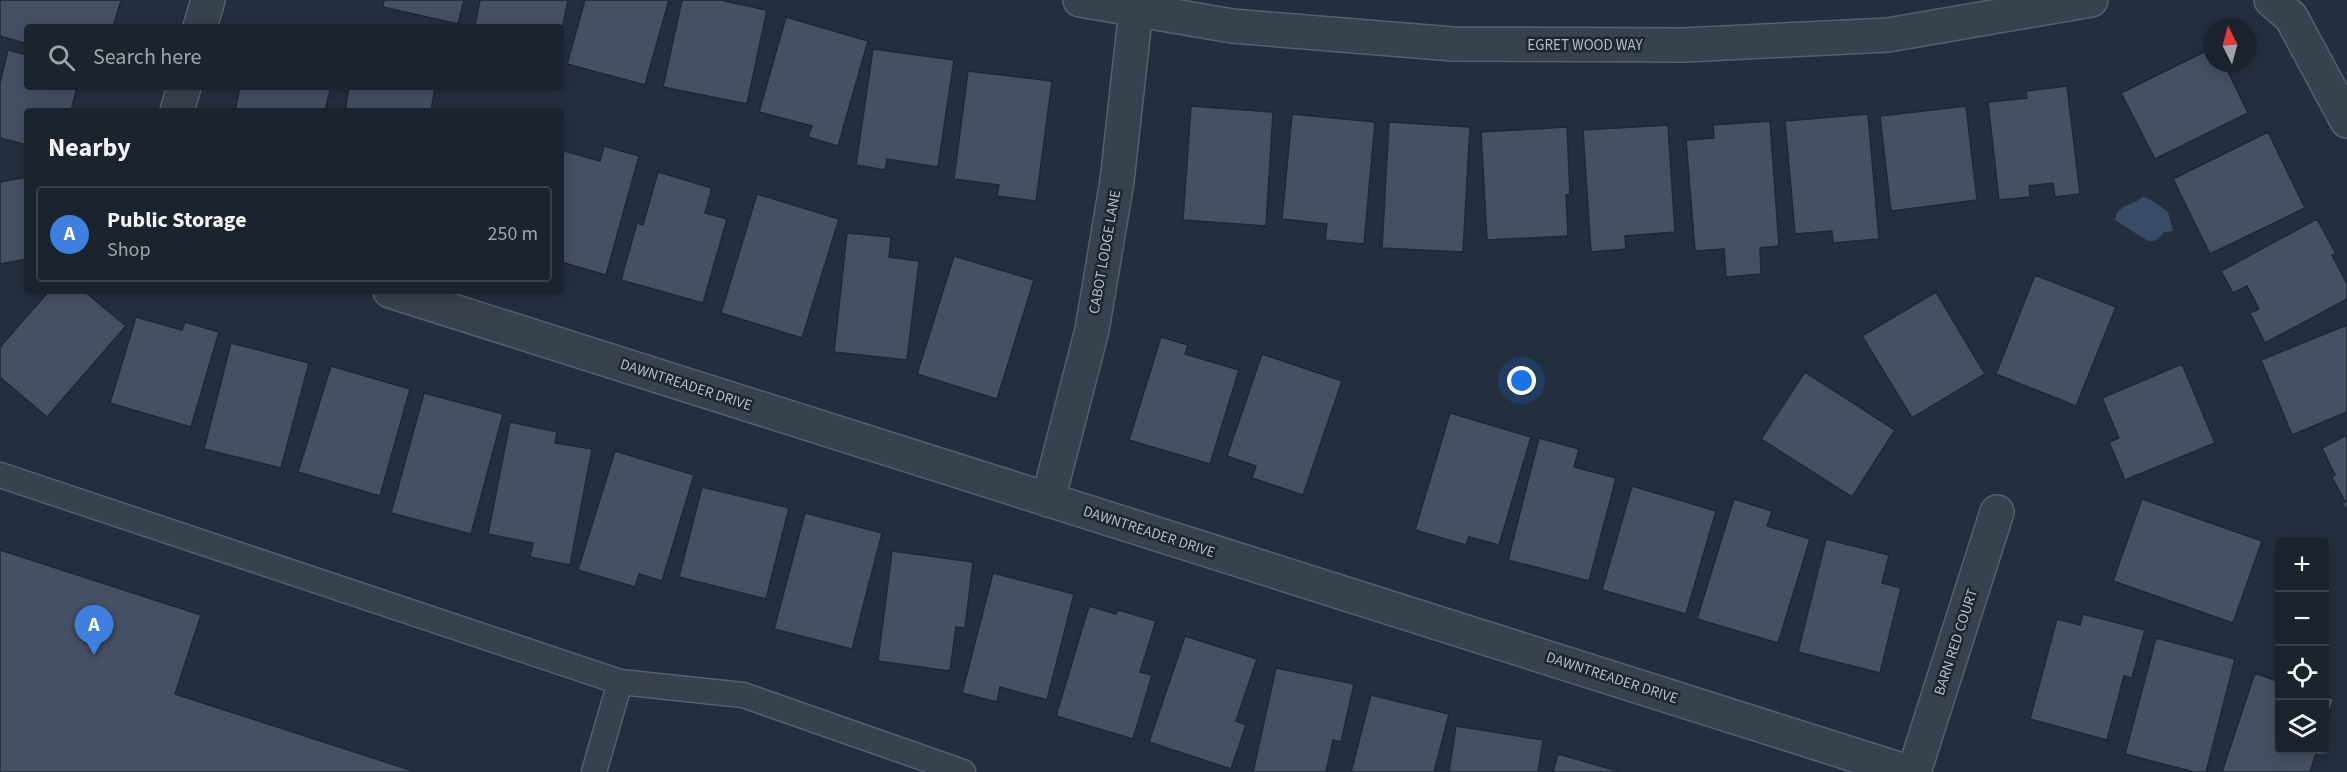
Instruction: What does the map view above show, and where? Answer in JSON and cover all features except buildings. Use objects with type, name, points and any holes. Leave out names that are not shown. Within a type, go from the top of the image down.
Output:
[{"type":"street","points":[[201,24],[208,0]]},
{"type":"street","name":"EGRET WOOD WAY","points":[[1080,0],[1136,5],[1232,26],[1453,44],[1684,45],[1888,35],[2091,0]]},
{"type":"street","points":[[2271,0],[2291,17],[2347,121]]},
{"type":"street","name":"CABOT LODGE LANE","points":[[1048,500],[1092,330],[1117,181],[1136,5]]},
{"type":"street","points":[[178,108],[183,90]]},
{"type":"street","name":"DAWNTREADER DRIVE","points":[[399,294],[1908,772]]},
{"type":"street","name":"BARN RED COURT","points":[[1914,772],[1997,512]]},
{"type":"lane","points":[[0,475],[620,682],[743,694],[963,772]]},
{"type":"lane","points":[[594,772],[620,682]]},
{"type":"water","points":[[2143,197],[2168,212],[2173,231],[2164,232],[2157,239],[2148,241],[2115,220],[2118,212]]},
{"type":"place","name":"Public Storage","points":[[94,655]]}]
